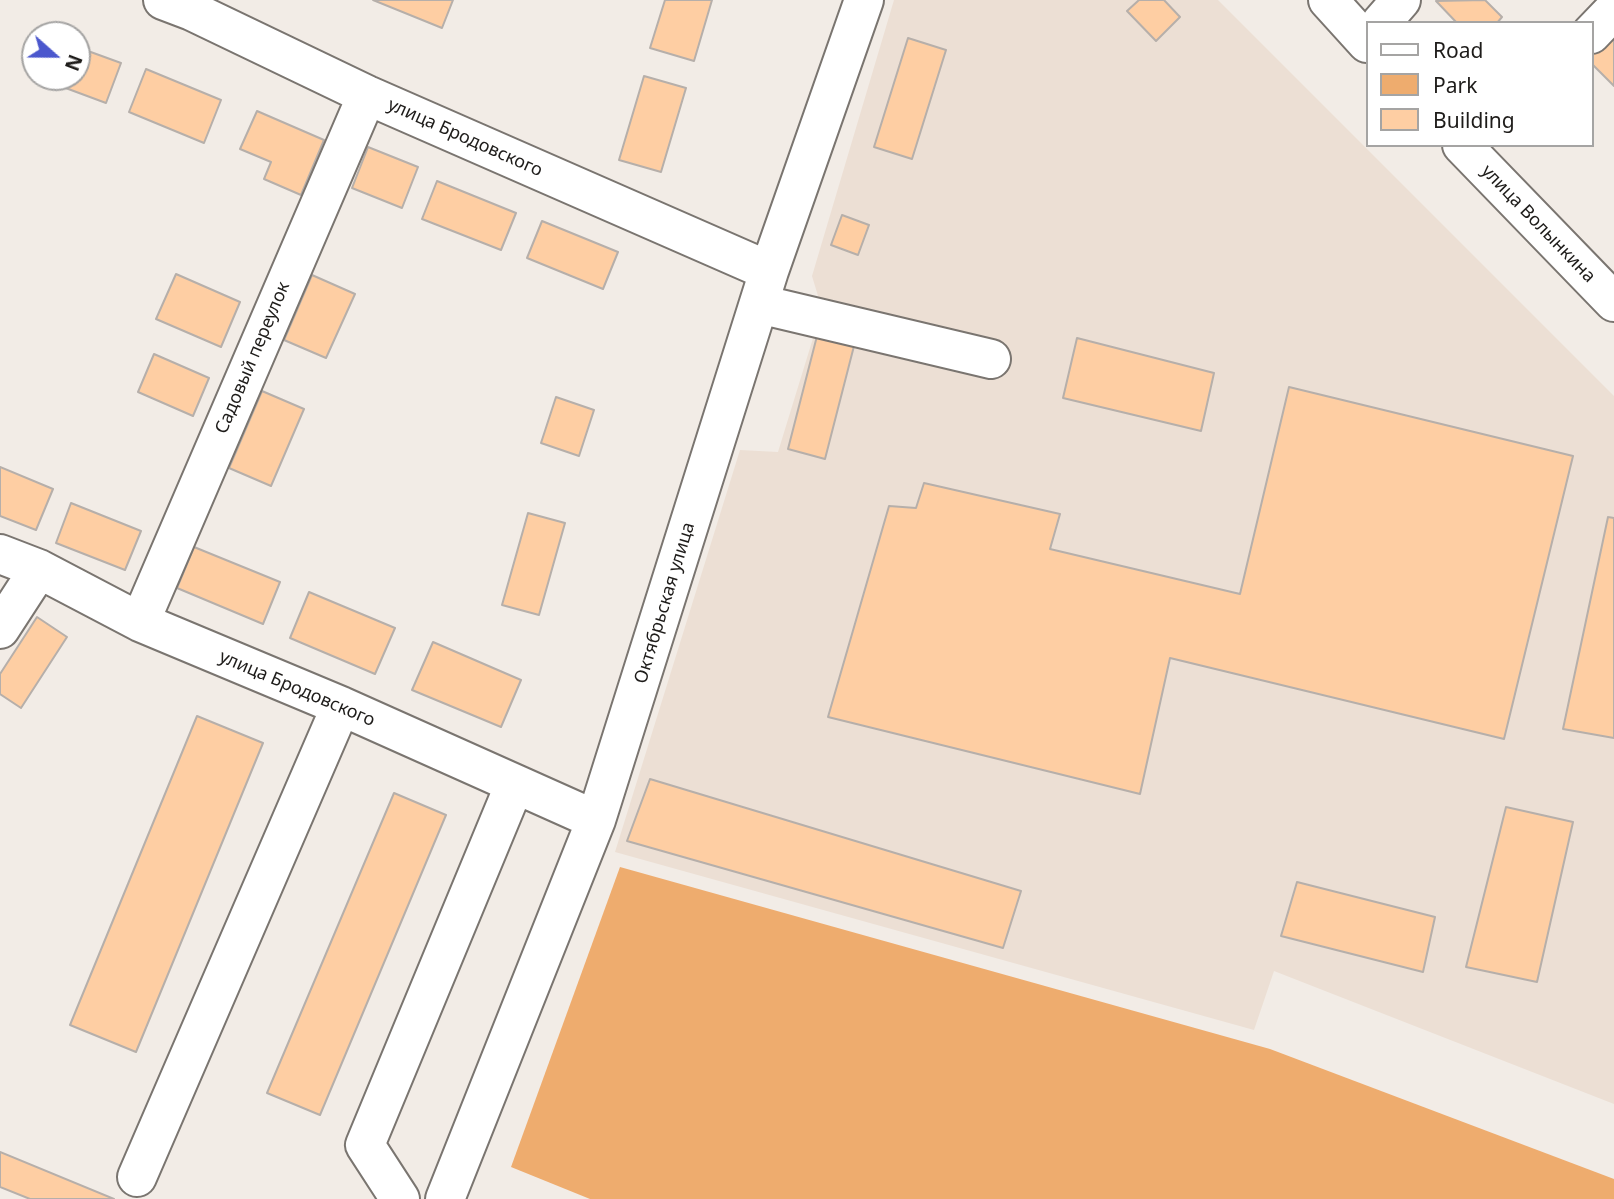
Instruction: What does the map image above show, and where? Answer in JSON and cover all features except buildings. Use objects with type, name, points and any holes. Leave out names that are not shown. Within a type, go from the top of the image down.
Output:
[{"type":"street","name":"улица Бродовского","points":[[163,0],[192,11],[764,287],[991,359]]},
{"type":"street","name":"Октябрьская улица","points":[[445,1199],[596,820],[764,287],[863,0]]},
{"type":"street","points":[[1328,0],[1366,33]]},
{"type":"street","points":[[1383,21],[1401,0]]},
{"type":"street","points":[[1593,32],[1614,10]]},
{"type":"street","name":"Садовый переулок","points":[[140,622],[367,95]]},
{"type":"street","name":"улица Волынкина","points":[[1474,150],[1614,302]]},
{"type":"street","name":"улица Бродовского","points":[[0,554],[39,569],[140,622],[341,706],[514,786],[596,820]]},
{"type":"street","points":[[0,629],[39,569]]},
{"type":"street","points":[[137,1177],[341,706]]},
{"type":"street","points":[[400,1199],[365,1145],[514,786]]},
{"type":"shaded area","points":[[894,0],[1218,0],[1614,396],[1614,1104],[1274,971],[1254,1030],[615,852],[740,450],[778,452],[822,309],[812,276]]},
{"type":"green space","points":[[620,867],[1270,1049],[1614,1179],[1614,1199],[590,1199],[511,1167]]}]
